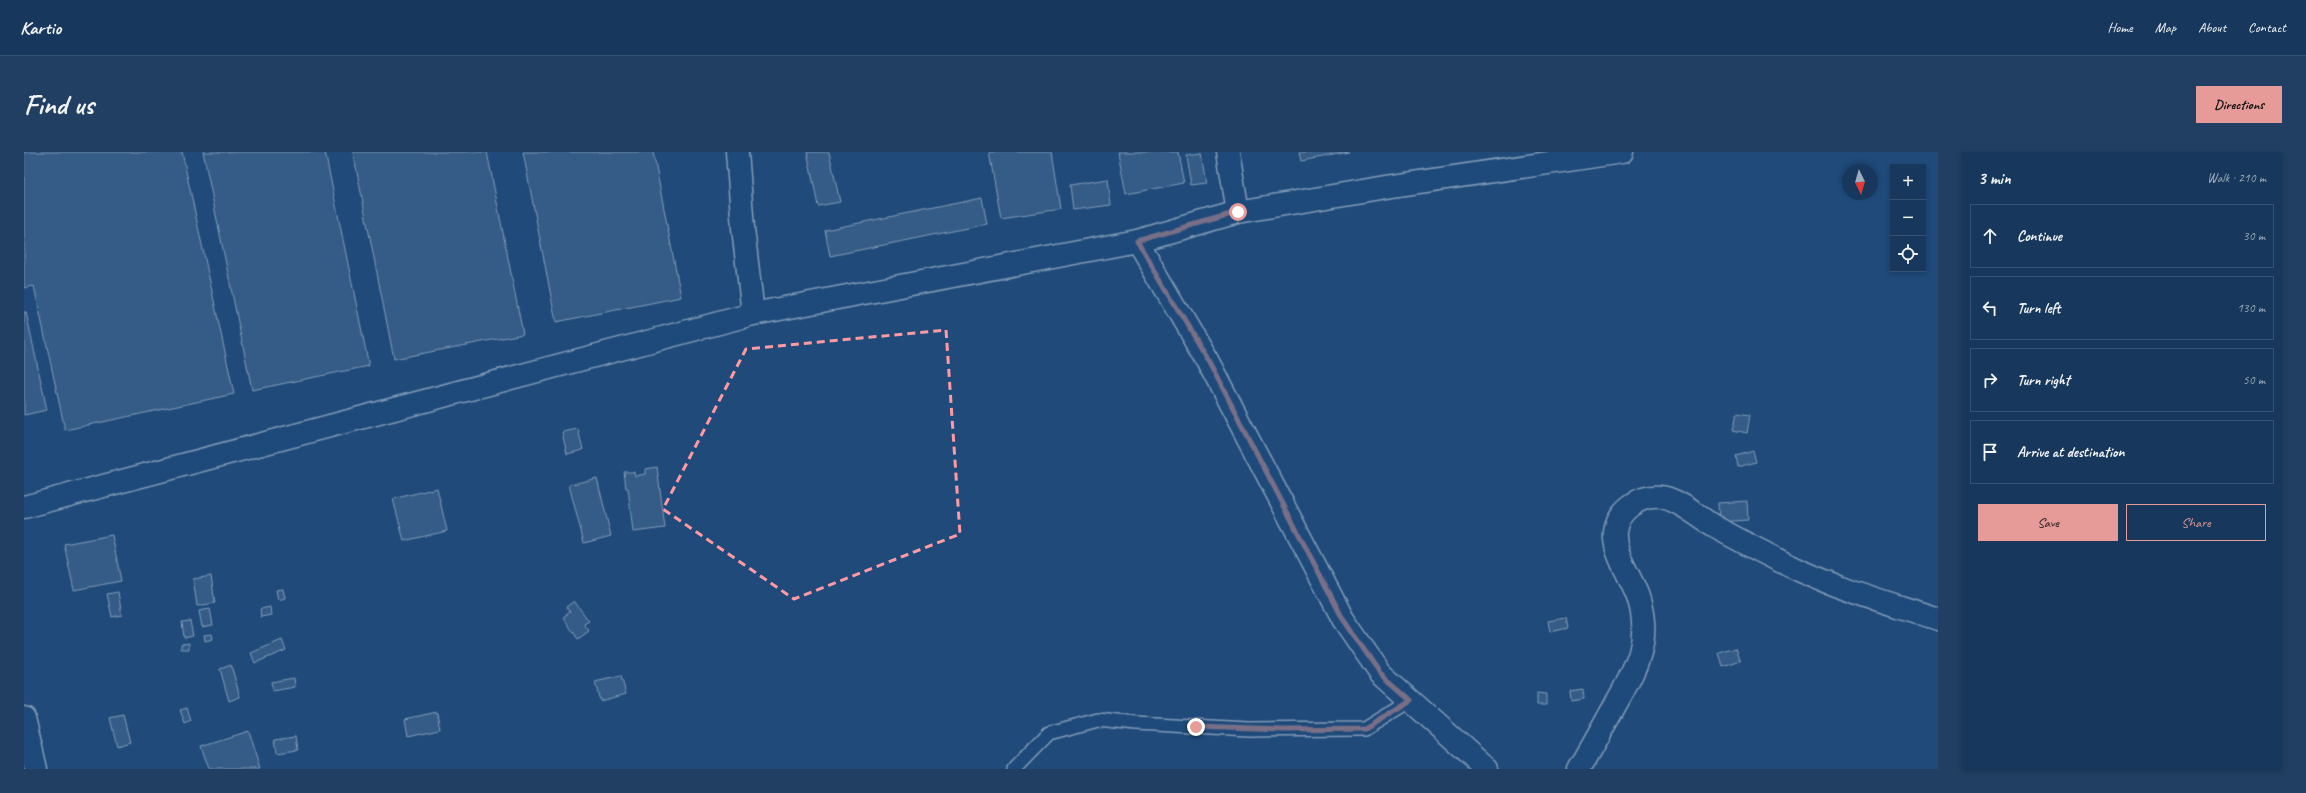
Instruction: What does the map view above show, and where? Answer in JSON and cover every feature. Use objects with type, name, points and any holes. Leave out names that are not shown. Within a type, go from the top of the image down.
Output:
[{"type":"street","points":[[737,152],[743,228],[753,314]]},
{"type":"street","points":[[1228,152],[1238,212]]},
{"type":"street","points":[[24,507],[753,314],[1137,241],[1238,212],[1386,187],[1622,152]]},
{"type":"street","points":[[1137,241],[1208,360],[1343,619],[1380,673],[1487,769]]},
{"type":"street","points":[[1579,769],[1637,666],[1642,645],[1643,618],[1639,599],[1616,548],[1615,532],[1619,520],[1627,509],[1643,498],[1661,497],[1670,500],[1714,526],[1802,572],[1938,619]]},
{"type":"street","points":[[24,718],[36,769]]},
{"type":"lane","points":[[1014,769],[1049,733],[1098,720],[1136,724],[1249,730],[1364,729],[1411,700]]},
{"type":"highlighted area","points":[[946,330],[960,534],[794,599],[663,509],[746,349]]},
{"type":"building","points":[[24,152],[182,152],[234,394],[65,430],[34,286],[24,288]]},
{"type":"building","points":[[203,152],[325,152],[369,366],[252,390]]},
{"type":"building","points":[[353,152],[487,152],[523,334],[394,359]]},
{"type":"building","points":[[523,152],[653,152],[681,297],[556,322]]},
{"type":"building","points":[[807,152],[829,152],[840,202],[818,206]]},
{"type":"building","points":[[989,152],[1052,152],[1061,209],[1001,218]]},
{"type":"building","points":[[1118,152],[1178,152],[1184,183],[1126,194]]},
{"type":"building","points":[[1299,152],[1349,152],[1301,161]]},
{"type":"building","points":[[1202,153],[1207,183],[1191,185],[1186,155]]},
{"type":"building","points":[[1108,179],[1111,205],[1073,210],[1070,185]]},
{"type":"building","points":[[982,198],[987,224],[830,256],[825,230]]},
{"type":"building","points":[[24,312],[26,312],[47,410],[24,415]]},
{"type":"building","points":[[1737,413],[1750,415],[1747,433],[1733,430]]},
{"type":"building","points":[[578,429],[583,450],[567,454],[562,432]]},
{"type":"building","points":[[1753,451],[1756,462],[1738,467],[1736,456]]},
{"type":"building","points":[[657,467],[665,528],[633,532],[628,488],[626,488],[624,472],[634,472],[635,476],[645,474],[645,469]]},
{"type":"building","points":[[597,478],[611,536],[584,543],[569,485]]},
{"type":"building","points":[[437,488],[447,531],[404,541],[393,499]]},
{"type":"building","points":[[1747,501],[1748,520],[1719,522],[1718,503]]},
{"type":"building","points":[[112,535],[121,581],[74,590],[64,544]]},
{"type":"building","points":[[211,576],[215,603],[197,606],[193,579]]},
{"type":"building","points":[[283,589],[285,598],[278,600],[276,590]]},
{"type":"building","points":[[118,592],[122,615],[112,617],[107,594]]},
{"type":"building","points":[[574,601],[589,621],[584,624],[589,631],[578,639],[563,617],[570,612],[566,607]]},
{"type":"building","points":[[270,607],[271,615],[261,617],[260,609]]},
{"type":"building","points":[[210,609],[213,625],[202,627],[199,611]]},
{"type":"building","points":[[1566,618],[1568,628],[1550,632],[1548,621]]},
{"type":"building","points":[[190,621],[193,636],[184,638],[182,622]]},
{"type":"building","points":[[212,634],[213,639],[205,641],[204,635]]},
{"type":"building","points":[[282,640],[286,650],[255,663],[251,653]]},
{"type":"building","points":[[189,643],[189,649],[181,649],[181,644]]},
{"type":"building","points":[[1736,648],[1741,661],[1723,667],[1719,653]]},
{"type":"building","points":[[231,665],[240,697],[229,701],[220,669]]},
{"type":"building","points":[[621,676],[626,694],[600,701],[595,682]]},
{"type":"building","points":[[294,678],[295,687],[273,691],[271,682]]},
{"type":"building","points":[[1583,689],[1584,699],[1571,701],[1570,691]]},
{"type":"building","points":[[1537,693],[1546,694],[1546,705],[1537,705]]},
{"type":"building","points":[[187,708],[191,721],[185,724],[180,710]]},
{"type":"building","points":[[437,712],[440,729],[408,736],[405,719]]},
{"type":"building","points":[[123,715],[130,742],[117,746],[110,718]]},
{"type":"building","points":[[248,731],[260,769],[209,769],[201,746]]},
{"type":"building","points":[[296,736],[298,750],[277,753],[275,739]]},
{"type":"route","points":[[1196,727],[1249,730],[1364,729],[1411,700],[1380,673],[1343,619],[1208,360],[1137,241],[1238,212]]}]
